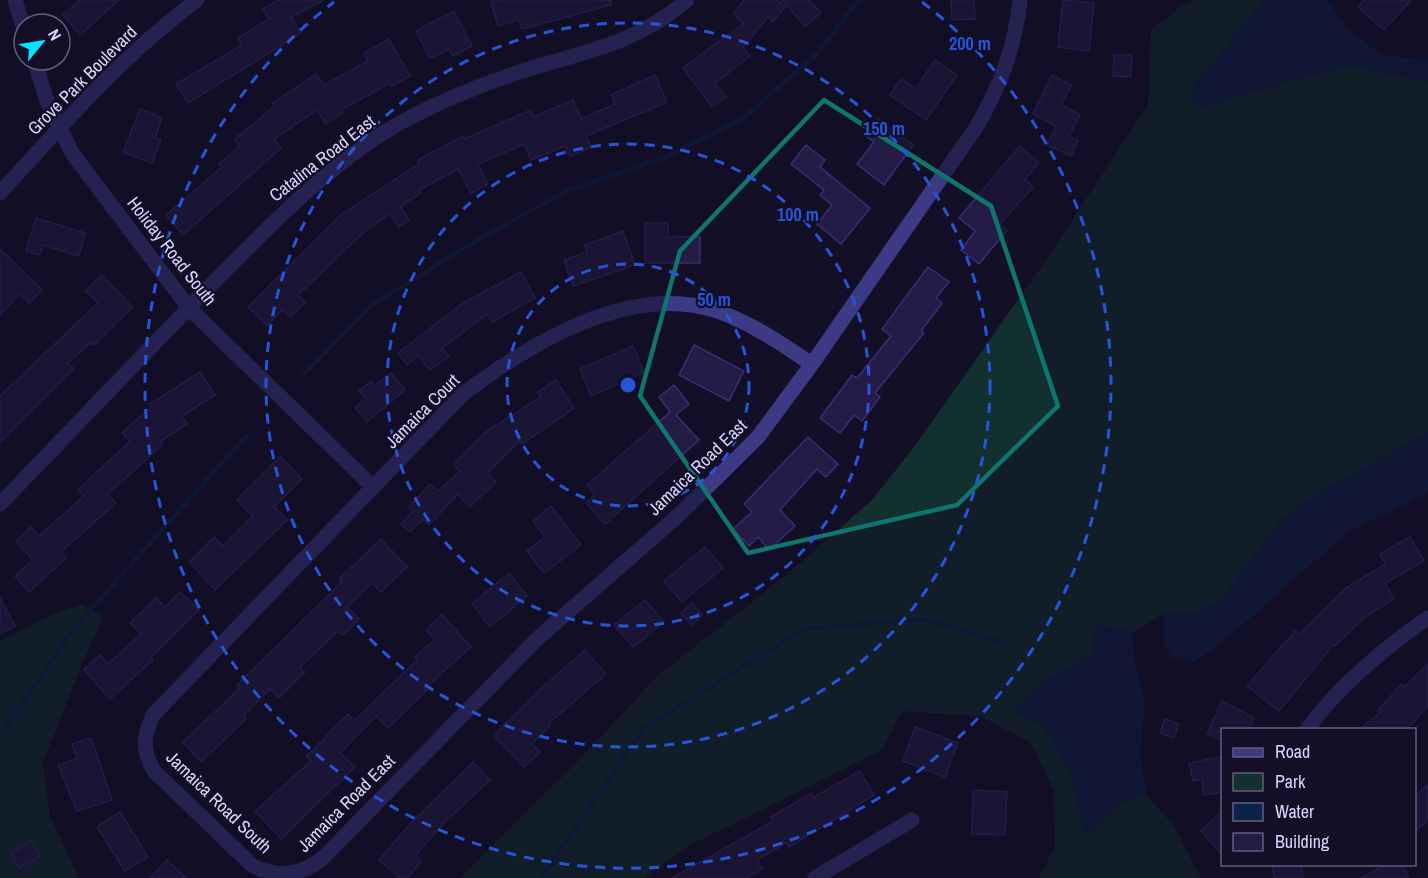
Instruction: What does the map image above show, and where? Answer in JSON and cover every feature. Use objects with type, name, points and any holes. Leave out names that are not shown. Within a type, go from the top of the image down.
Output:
[{"type":"street","name":"Grove Park Boulevard","points":[[0,193],[142,45],[197,0]]},
{"type":"street","name":"Catalina Road East","points":[[0,504],[296,198],[383,134],[461,93],[519,72],[611,46],[640,34],[687,0]]},
{"type":"street","name":"Jamaica Road East","points":[[289,876],[311,867],[323,858],[537,639],[728,469],[758,437],[812,364],[975,129],[994,97],[1009,60],[1020,0]]},
{"type":"street","name":"Holiday Road South","points":[[38,72],[48,101],[72,153],[189,308],[373,487]]},
{"type":"street","name":"Jamaica Court","points":[[144,736],[153,715],[464,393],[499,367],[574,326],[648,304],[682,303],[715,310],[749,323],[812,364]]},
{"type":"street","points":[[1308,728],[1379,654],[1428,618]]},
{"type":"street","name":"Jamaica Road South","points":[[144,736],[145,755],[154,771],[253,866],[268,873],[289,876]]},
{"type":"street","points":[[815,878],[912,820]]},
{"type":"highlighted area","points":[[824,100],[991,206],[1058,406],[957,505],[748,553],[640,396],[680,251]]},
{"type":"green space","points":[[1195,0],[1264,0],[1192,88],[1197,108],[1348,65],[1428,82],[1428,433],[1335,483],[1281,520],[1222,598],[1196,612],[1164,614],[1132,633],[1117,627],[1092,654],[1049,678],[1014,710],[1045,729],[1070,770],[1085,836],[1095,830],[1114,806],[1146,794],[1174,826],[1201,878],[1039,878],[1055,846],[1054,791],[1031,743],[980,716],[902,711],[882,750],[686,847],[645,878],[460,878],[577,762],[659,675],[790,572],[872,500],[914,447],[1044,263],[1148,105],[1151,31],[1181,6]]},
{"type":"green space","points":[[82,604],[103,618],[81,666],[43,763],[50,816],[79,878],[0,878],[0,641],[51,615]]},
{"type":"water","points":[[1264,0],[1326,0],[1350,30],[1381,55],[1428,60],[1428,82],[1347,65],[1197,108],[1190,98],[1192,88]]},
{"type":"water","points":[[1428,433],[1428,490],[1425,495],[1347,533],[1225,640],[1194,662],[1172,658],[1163,643],[1164,614],[1196,612],[1222,598],[1281,520],[1335,483]]},
{"type":"water","points":[[1096,625],[1117,627],[1132,633],[1135,665],[1145,698],[1140,754],[1146,794],[1114,806],[1095,830],[1084,837],[1070,770],[1045,729],[1013,710],[1049,678],[1092,654]]},
{"type":"building","points":[[80,0],[119,0],[80,35],[72,26],[72,12],[66,12]]},
{"type":"building","points":[[279,0],[324,0],[291,17],[301,33],[188,103],[176,84],[242,45],[238,38],[269,19],[263,9]]},
{"type":"building","points":[[498,0],[611,0],[611,5],[522,29],[519,20],[498,26],[491,2]]},
{"type":"building","points":[[744,0],[777,0],[785,7],[773,22],[768,17],[743,47],[750,56],[715,83],[726,97],[712,107],[683,68],[744,23],[733,14]]},
{"type":"building","points":[[782,0],[809,0],[821,13],[805,26]]},
{"type":"building","points":[[951,0],[974,0],[975,19],[952,20]]},
{"type":"building","points":[[1063,0],[1094,3],[1089,51],[1058,47]]},
{"type":"building","points":[[1364,0],[1411,0],[1384,30],[1358,7]]},
{"type":"building","points":[[454,11],[472,46],[453,56],[449,49],[430,58],[416,31]]},
{"type":"building","points":[[389,39],[410,76],[392,86],[390,83],[341,110],[342,113],[326,124],[317,110],[274,139],[281,148],[183,235],[166,215],[222,167],[219,164],[240,146],[235,139],[275,106],[273,103],[316,74],[324,85],[368,61],[364,53]]},
{"type":"building","points":[[1114,55],[1132,55],[1131,77],[1113,76]]},
{"type":"building","points":[[935,60],[957,75],[926,120],[890,95],[901,79],[916,89]]},
{"type":"building","points":[[655,75],[667,102],[586,136],[591,147],[570,157],[565,146],[531,160],[524,144],[478,164],[488,184],[471,193],[458,169],[419,190],[421,193],[400,206],[409,220],[399,227],[390,214],[365,231],[298,295],[305,302],[290,317],[282,310],[267,326],[248,307],[342,214],[419,164],[418,160],[463,136],[464,139],[531,110],[533,117],[573,100],[581,119],[615,104],[611,95]]},
{"type":"building","points":[[1052,75],[1071,85],[1061,105],[1080,115],[1069,136],[1078,141],[1071,156],[1047,145],[1056,126],[1033,114]]},
{"type":"building","points":[[140,109],[162,118],[155,138],[161,140],[152,163],[123,152]]},
{"type":"building","points":[[878,119],[913,145],[884,185],[857,164],[874,142],[866,136]]},
{"type":"building","points":[[806,145],[825,160],[820,167],[870,208],[841,244],[817,224],[832,205],[820,195],[824,190],[791,164]]},
{"type":"building","points":[[1020,146],[1039,163],[1025,179],[1033,187],[1000,224],[1007,230],[979,264],[961,250],[975,231],[959,218]]},
{"type":"building","points":[[36,218],[85,233],[79,256],[43,245],[40,255],[26,251]]},
{"type":"building","points":[[645,223],[668,223],[668,237],[700,237],[700,263],[645,263]]},
{"type":"building","points":[[623,231],[635,265],[573,286],[564,260],[587,252],[585,245]]},
{"type":"building","points":[[0,249],[42,290],[29,303],[19,294],[0,315]]},
{"type":"building","points":[[928,267],[949,282],[936,298],[942,303],[921,331],[924,333],[875,393],[880,397],[862,421],[854,415],[840,433],[820,418],[852,375],[857,378],[891,336],[882,329]]},
{"type":"building","points":[[521,272],[535,298],[492,322],[487,314],[442,348],[449,356],[430,370],[418,356],[407,365],[398,353],[465,302]]},
{"type":"building","points":[[102,275],[132,307],[94,345],[91,342],[68,363],[74,369],[0,443],[0,396],[98,303],[86,291]]},
{"type":"building","points":[[694,345],[744,371],[729,401],[679,375]]},
{"type":"building","points":[[633,346],[644,372],[591,396],[580,369]]},
{"type":"building","points":[[200,372],[215,395],[182,416],[187,424],[161,441],[163,444],[108,494],[116,503],[61,552],[66,558],[29,592],[15,576],[33,560],[16,542],[31,527],[39,536],[84,496],[78,490],[130,441],[122,433],[151,407],[150,404]]},
{"type":"building","points":[[391,373],[405,390],[367,422],[355,407],[366,398],[359,391],[371,381],[375,385]]},
{"type":"building","points":[[556,380],[574,408],[522,444],[520,441],[487,473],[496,482],[470,507],[458,494],[429,525],[423,519],[410,532],[401,524],[413,511],[409,507],[430,484],[438,491],[460,471],[453,464],[487,431],[541,397],[538,392]]},
{"type":"building","points":[[674,385],[689,404],[676,415],[699,440],[605,524],[586,503],[595,494],[587,485],[670,412],[659,397]]},
{"type":"building","points":[[808,437],[838,464],[826,477],[817,469],[780,510],[795,526],[769,550],[758,537],[749,546],[733,529],[752,512],[744,504]]},
{"type":"building","points":[[280,457],[302,479],[274,507],[287,520],[215,590],[189,562],[214,537],[223,546],[253,516],[237,500]]},
{"type":"building","points":[[551,506],[581,545],[544,573],[527,551],[545,537],[533,521]]},
{"type":"building","points":[[1410,537],[1424,561],[1385,583],[1394,599],[1366,616],[1335,646],[1334,644],[1279,711],[1247,686],[1295,631],[1299,635],[1347,587],[1386,564],[1380,554]]},
{"type":"building","points":[[381,539],[407,567],[381,592],[372,583],[347,607],[359,619],[343,635],[338,631],[300,667],[305,672],[279,698],[270,689],[243,716],[246,719],[201,762],[183,742],[240,688],[237,685],[342,582],[339,579]]},
{"type":"building","points":[[705,547],[723,568],[682,602],[664,581]]},
{"type":"building","points":[[509,573],[527,596],[490,627],[472,604]]},
{"type":"building","points":[[180,592],[199,610],[151,657],[153,660],[110,699],[84,669],[100,655],[108,664],[141,634],[130,623],[156,598],[165,607]]},
{"type":"building","points":[[0,598],[15,626],[0,634]]},
{"type":"building","points":[[645,600],[664,622],[633,647],[614,625]]},
{"type":"building","points":[[692,603],[702,615],[691,625],[681,613]]},
{"type":"building","points":[[442,615],[471,647],[425,688],[427,690],[388,728],[376,716],[340,753],[355,767],[281,839],[255,811],[311,761],[306,757],[348,714],[354,721],[417,660],[415,657],[435,639],[426,630]]},
{"type":"building","points":[[585,650],[606,674],[548,724],[550,726],[532,744],[540,752],[524,767],[493,736],[538,691]]},
{"type":"building","points":[[1428,664],[1428,706],[1408,728],[1361,728],[1381,712],[1378,710],[1402,684],[1404,687]]},
{"type":"building","points":[[1222,701],[1254,718],[1249,728],[1221,728],[1221,741],[1207,734]]},
{"type":"building","points":[[1165,719],[1179,724],[1174,738],[1160,733]]},
{"type":"building","points":[[915,727],[958,743],[945,777],[903,761]]},
{"type":"building","points":[[91,738],[112,800],[77,811],[58,765],[77,759],[72,744]]},
{"type":"building","points":[[1221,757],[1221,792],[1204,795],[1202,779],[1193,781],[1189,763]]},
{"type":"building","points":[[473,762],[490,780],[445,822],[415,856],[421,862],[407,878],[400,878],[379,860],[413,821]]},
{"type":"building","points":[[860,771],[874,795],[789,847],[786,843],[757,860],[762,869],[746,878],[672,878],[773,821],[771,817],[812,793],[814,797]]},
{"type":"building","points":[[1428,785],[1428,820],[1416,830],[1416,795]]},
{"type":"building","points":[[973,790],[1007,792],[1005,835],[972,834]]},
{"type":"building","points":[[120,812],[148,857],[125,871],[97,827]]},
{"type":"building","points":[[1221,812],[1221,853],[1201,831]]},
{"type":"building","points":[[31,841],[40,857],[19,868],[11,853]]},
{"type":"building","points":[[167,860],[186,878],[150,878]]},
{"type":"building","points":[[1272,866],[1301,866],[1303,878],[1274,878]]},
{"type":"building","points":[[1383,866],[1403,866],[1409,878],[1361,878]]},
{"type":"waterway","points":[[304,374],[372,305],[484,236],[567,191],[665,157],[741,120],[815,56],[859,0]]},
{"type":"waterway","points":[[0,736],[74,628],[247,435]]},
{"type":"waterway","points":[[541,878],[644,728],[804,629],[922,619],[1008,644]]}]
